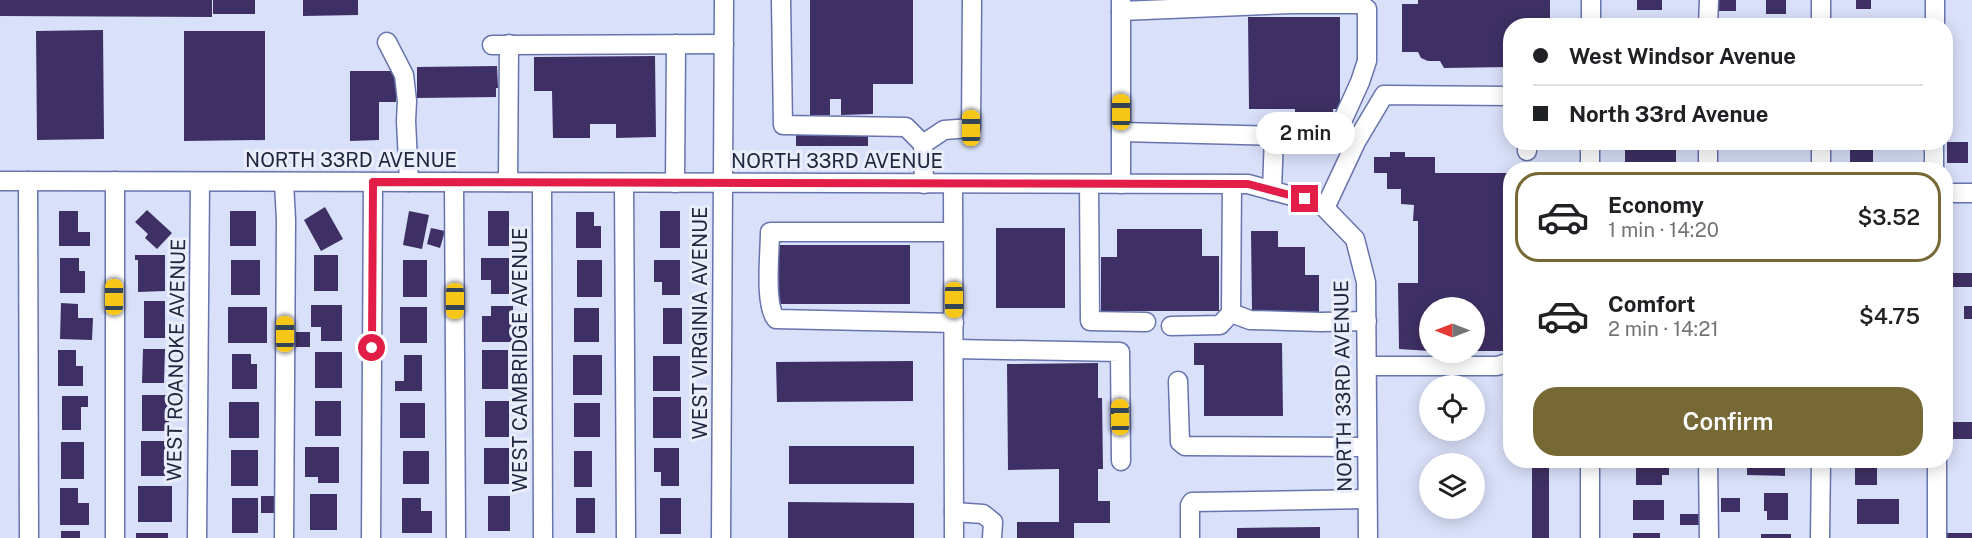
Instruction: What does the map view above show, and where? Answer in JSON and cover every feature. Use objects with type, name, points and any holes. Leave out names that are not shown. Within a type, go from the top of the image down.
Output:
[{"type":"street","name":"WEST VIRGINIA AVENUE","points":[[721,538],[724,0]]},
{"type":"street","points":[[781,0],[783,125],[906,127],[922,144],[924,184]]},
{"type":"street","points":[[922,144],[944,130],[971,128],[972,0]]},
{"type":"street","points":[[1590,18],[1591,0]]},
{"type":"street","points":[[1708,18],[1709,0]]},
{"type":"street","points":[[1821,0],[1821,18]]},
{"type":"street","points":[[1935,0],[1935,18]]},
{"type":"street","points":[[1121,132],[1274,136],[1326,140],[1335,135],[1349,110],[1367,61],[1367,14],[1364,6],[1360,4],[1121,6],[1121,132],[1121,184]]},
{"type":"street","points":[[387,42],[404,75],[410,182]]},
{"type":"street","points":[[508,182],[500,44],[724,44]]},
{"type":"street","points":[[675,183],[676,44]]},
{"type":"street","points":[[1325,208],[1356,142],[1384,95],[1503,96]]},
{"type":"street","points":[[1272,191],[1274,136]]},
{"type":"street","name":"NORTH 33RD AVENUE","points":[[0,181],[1248,184],[1321,204],[1355,239],[1366,282],[1368,538]]},
{"type":"street","points":[[28,181],[29,538]]},
{"type":"street","points":[[114,538],[115,181]]},
{"type":"street","name":"WEST ROANOKE AVENUE","points":[[197,538],[200,182]]},
{"type":"street","points":[[284,182],[286,220],[284,538]]},
{"type":"street","points":[[371,538],[373,182]]},
{"type":"street","points":[[454,182],[456,538]]},
{"type":"street","name":"WEST CAMBRIDGE AVENUE","points":[[542,183],[543,538]]},
{"type":"street","points":[[624,183],[626,538]]},
{"type":"street","points":[[953,184],[954,538]]},
{"type":"street","points":[[1089,184],[1090,321],[1146,321]]},
{"type":"street","points":[[1171,326],[1220,325],[1231,313],[1232,184]]},
{"type":"street","points":[[1953,193],[1972,193]]},
{"type":"street","points":[[953,232],[770,232],[769,298],[772,314],[776,319],[954,323]]},
{"type":"street","points":[[1231,313],[1250,320],[1367,321]]},
{"type":"street","points":[[954,349],[1119,352],[1121,461]]},
{"type":"street","points":[[1367,366],[1503,364]]},
{"type":"street","points":[[1178,381],[1180,442],[1185,446],[1367,447]]},
{"type":"street","points":[[1590,468],[1590,538]]},
{"type":"street","points":[[1708,468],[1708,538]]},
{"type":"street","points":[[1820,538],[1821,468]]},
{"type":"street","points":[[1937,468],[1937,538]]},
{"type":"street","points":[[1190,538],[1190,505],[1192,502],[1367,499]]},
{"type":"street","points":[[954,512],[983,514],[993,522],[992,538]]},
{"type":"building","points":[[0,0],[212,0],[212,17],[0,16]]},
{"type":"building","points":[[213,0],[255,0],[255,14],[213,14]]},
{"type":"building","points":[[303,0],[358,0],[358,15],[303,16]]},
{"type":"building","points":[[810,0],[913,0],[913,84],[873,84],[873,114],[841,115],[841,99],[830,99],[830,115],[810,115]]},
{"type":"building","points":[[1418,0],[1550,0],[1550,18],[1503,18],[1503,67],[1444,68],[1440,61],[1428,61],[1421,58],[1418,52],[1402,52],[1402,4],[1418,4]]},
{"type":"building","points":[[1637,0],[1662,0],[1662,10],[1637,10]]},
{"type":"building","points":[[1719,0],[1736,0],[1736,11],[1719,11]]},
{"type":"building","points":[[1766,0],[1786,0],[1786,14],[1766,14]]},
{"type":"building","points":[[1856,0],[1871,0],[1871,9],[1856,9]]},
{"type":"building","points":[[1248,17],[1340,17],[1340,109],[1333,109],[1334,125],[1315,125],[1315,129],[1305,129],[1305,126],[1295,126],[1295,109],[1249,109]]},
{"type":"building","points":[[103,30],[104,139],[37,140],[36,31]]},
{"type":"building","points":[[184,31],[265,31],[265,140],[184,141]]},
{"type":"building","points":[[655,56],[656,137],[616,138],[616,124],[590,124],[590,138],[553,138],[552,91],[534,91],[534,57]]},
{"type":"building","points":[[497,66],[496,97],[417,98],[417,67]]},
{"type":"building","points":[[350,71],[396,71],[396,102],[379,102],[379,140],[350,141]]},
{"type":"building","points":[[796,133],[868,133],[868,146],[796,146]]},
{"type":"building","points":[[1953,142],[1968,142],[1968,163],[1947,162],[1947,150],[1953,150]]},
{"type":"building","points":[[1625,150],[1676,150],[1676,162],[1625,162]]},
{"type":"building","points":[[1850,150],[1873,150],[1873,162],[1850,162]]},
{"type":"building","points":[[1390,152],[1405,152],[1405,157],[1435,157],[1435,173],[1503,173],[1503,351],[1485,351],[1485,297],[1419,297],[1419,350],[1399,349],[1398,283],[1418,283],[1418,221],[1413,221],[1414,205],[1401,204],[1401,189],[1387,189],[1387,173],[1374,173],[1374,157],[1390,157]]},
{"type":"building","points":[[325,207],[343,239],[321,251],[304,220]]},
{"type":"building","points":[[147,210],[172,233],[157,249],[145,238],[148,234],[135,222]]},
{"type":"building","points":[[59,211],[78,211],[78,232],[90,232],[90,246],[59,246]]},
{"type":"building","points":[[230,211],[256,211],[256,246],[230,246]]},
{"type":"building","points":[[409,211],[429,215],[422,249],[403,245]]},
{"type":"building","points":[[488,211],[509,211],[509,246],[488,246]]},
{"type":"building","points":[[660,211],[680,211],[680,248],[660,248]]},
{"type":"building","points":[[576,212],[594,212],[594,226],[601,226],[601,248],[576,248]]},
{"type":"building","points":[[431,228],[445,231],[440,248],[427,244]]},
{"type":"building","points":[[996,228],[1065,228],[1065,308],[996,308]]},
{"type":"building","points":[[1117,229],[1202,229],[1202,256],[1219,256],[1219,311],[1101,311],[1101,257],[1117,257]]},
{"type":"building","points":[[1251,231],[1278,231],[1278,247],[1305,247],[1305,275],[1319,275],[1319,312],[1252,312]]},
{"type":"building","points":[[777,245],[910,245],[910,304],[777,304]]},
{"type":"building","points":[[135,255],[165,255],[165,291],[138,292],[138,260],[135,260]]},
{"type":"building","points":[[314,255],[338,255],[338,291],[314,291]]},
{"type":"building","points":[[60,258],[79,258],[79,271],[85,271],[85,293],[60,293]]},
{"type":"building","points":[[481,258],[509,258],[509,294],[491,294],[491,280],[481,280]]},
{"type":"building","points":[[231,260],[260,260],[260,295],[231,295]]},
{"type":"building","points":[[403,260],[427,260],[427,297],[403,297]]},
{"type":"building","points":[[577,260],[602,260],[602,297],[577,297]]},
{"type":"building","points":[[654,260],[680,260],[680,295],[662,295],[662,282],[654,282]]},
{"type":"building","points":[[1953,273],[1972,273],[1972,287],[1953,287]]},
{"type":"building","points":[[144,301],[165,301],[165,338],[144,338]]},
{"type":"building","points":[[61,303],[78,304],[78,318],[93,318],[92,340],[60,339]]},
{"type":"building","points":[[311,305],[342,305],[342,341],[321,341],[321,327],[311,327]]},
{"type":"building","points":[[491,306],[513,306],[513,342],[482,342],[482,316],[491,316]]},
{"type":"building","points":[[1964,306],[1972,306],[1972,319],[1964,319]]},
{"type":"building","points":[[228,307],[267,307],[267,343],[228,343]]},
{"type":"building","points":[[400,307],[427,307],[427,343],[400,343]]},
{"type":"building","points":[[574,308],[599,308],[599,342],[574,342]]},
{"type":"building","points":[[663,308],[682,308],[682,344],[663,344]]},
{"type":"building","points":[[291,332],[310,332],[310,347],[291,347]]},
{"type":"building","points":[[1194,343],[1282,343],[1283,416],[1204,416],[1204,365],[1194,365]]},
{"type":"building","points":[[143,349],[165,349],[164,383],[142,383]]},
{"type":"building","points":[[58,350],[76,350],[76,366],[83,366],[83,386],[58,386]]},
{"type":"building","points":[[482,350],[508,350],[508,389],[482,389]]},
{"type":"building","points":[[315,352],[342,352],[342,388],[315,388]]},
{"type":"building","points":[[232,354],[251,354],[251,364],[257,364],[257,389],[232,389]]},
{"type":"building","points":[[404,355],[422,355],[422,391],[395,391],[395,381],[404,381]]},
{"type":"building","points":[[573,355],[602,355],[602,395],[573,395]]},
{"type":"building","points":[[653,356],[680,356],[680,391],[653,391]]},
{"type":"building","points":[[913,361],[913,401],[777,402],[776,362]]},
{"type":"building","points":[[1098,363],[1098,398],[1102,398],[1103,469],[1098,469],[1098,501],[1110,501],[1110,523],[1074,523],[1074,538],[1017,538],[1017,522],[1059,522],[1059,469],[1008,470],[1007,364]]},
{"type":"building","points":[[142,395],[169,395],[169,431],[142,431]]},
{"type":"building","points":[[62,396],[88,396],[88,407],[81,407],[81,430],[62,430]]},
{"type":"building","points":[[653,397],[681,397],[681,438],[653,438]]},
{"type":"building","points":[[315,401],[341,401],[341,436],[315,436]]},
{"type":"building","points":[[485,401],[509,401],[509,437],[485,437]]},
{"type":"building","points":[[229,402],[259,402],[259,438],[229,438]]},
{"type":"building","points":[[400,403],[425,403],[425,438],[400,438]]},
{"type":"building","points":[[574,403],[600,403],[600,437],[574,437]]},
{"type":"building","points":[[1953,422],[1972,422],[1972,439],[1953,439]]},
{"type":"building","points":[[141,441],[165,441],[165,476],[141,476]]},
{"type":"building","points":[[61,442],[84,442],[84,479],[61,479]]},
{"type":"building","points":[[789,446],[914,446],[914,484],[789,484]]},
{"type":"building","points":[[305,447],[339,447],[339,483],[318,483],[318,477],[305,477]]},
{"type":"building","points":[[484,448],[509,448],[509,484],[484,484]]},
{"type":"building","points":[[654,448],[679,448],[679,486],[661,486],[661,472],[654,472]]},
{"type":"building","points":[[231,450],[258,450],[258,486],[231,486]]},
{"type":"building","points":[[403,451],[429,451],[429,484],[403,484]]},
{"type":"building","points":[[574,451],[592,451],[592,487],[574,487]]},
{"type":"building","points":[[1532,468],[1549,468],[1549,538],[1532,538]]},
{"type":"building","points":[[1636,468],[1669,468],[1669,475],[1662,475],[1662,485],[1636,485]]},
{"type":"building","points":[[1747,468],[1785,468],[1785,476],[1747,475]]},
{"type":"building","points":[[1855,468],[1877,468],[1877,485],[1855,485]]},
{"type":"building","points":[[138,486],[172,486],[172,522],[138,522]]},
{"type":"building","points":[[60,488],[78,488],[78,503],[89,503],[89,525],[60,525]]},
{"type":"building","points":[[1764,493],[1788,493],[1788,520],[1767,520],[1767,511],[1764,511]]},
{"type":"building","points":[[310,494],[337,494],[337,530],[310,530]]},
{"type":"building","points":[[261,496],[278,496],[278,513],[261,513]]},
{"type":"building","points":[[488,496],[510,496],[510,531],[488,531]]},
{"type":"building","points":[[232,498],[258,498],[258,533],[232,533]]},
{"type":"building","points":[[402,498],[421,498],[421,511],[432,511],[432,533],[402,533]]},
{"type":"building","points":[[576,498],[595,498],[595,533],[576,533]]},
{"type":"building","points":[[660,498],[681,498],[681,534],[660,534]]},
{"type":"building","points":[[1721,498],[1740,498],[1740,512],[1721,512]]},
{"type":"building","points":[[1857,499],[1899,499],[1899,524],[1857,524]]},
{"type":"building","points":[[1633,500],[1664,500],[1664,520],[1633,520]]},
{"type":"building","points":[[788,502],[914,503],[914,538],[788,538]]},
{"type":"building","points":[[1680,514],[1699,514],[1699,525],[1680,525]]},
{"type":"building","points":[[1320,527],[1320,538],[1237,538],[1237,528]]},
{"type":"building","points":[[61,531],[80,531],[80,538],[61,538]]},
{"type":"building","points":[[136,533],[168,533],[168,538],[136,538]]},
{"type":"building","points":[[1633,533],[1660,533],[1660,538],[1633,538]]},
{"type":"building","points":[[1947,533],[1972,533],[1972,538],[1947,538]]},
{"type":"building","points":[[1761,534],[1791,534],[1791,538],[1761,538]]},
{"type":"route","points":[[372,348],[373,182],[1248,184],[1305,199]]}]
